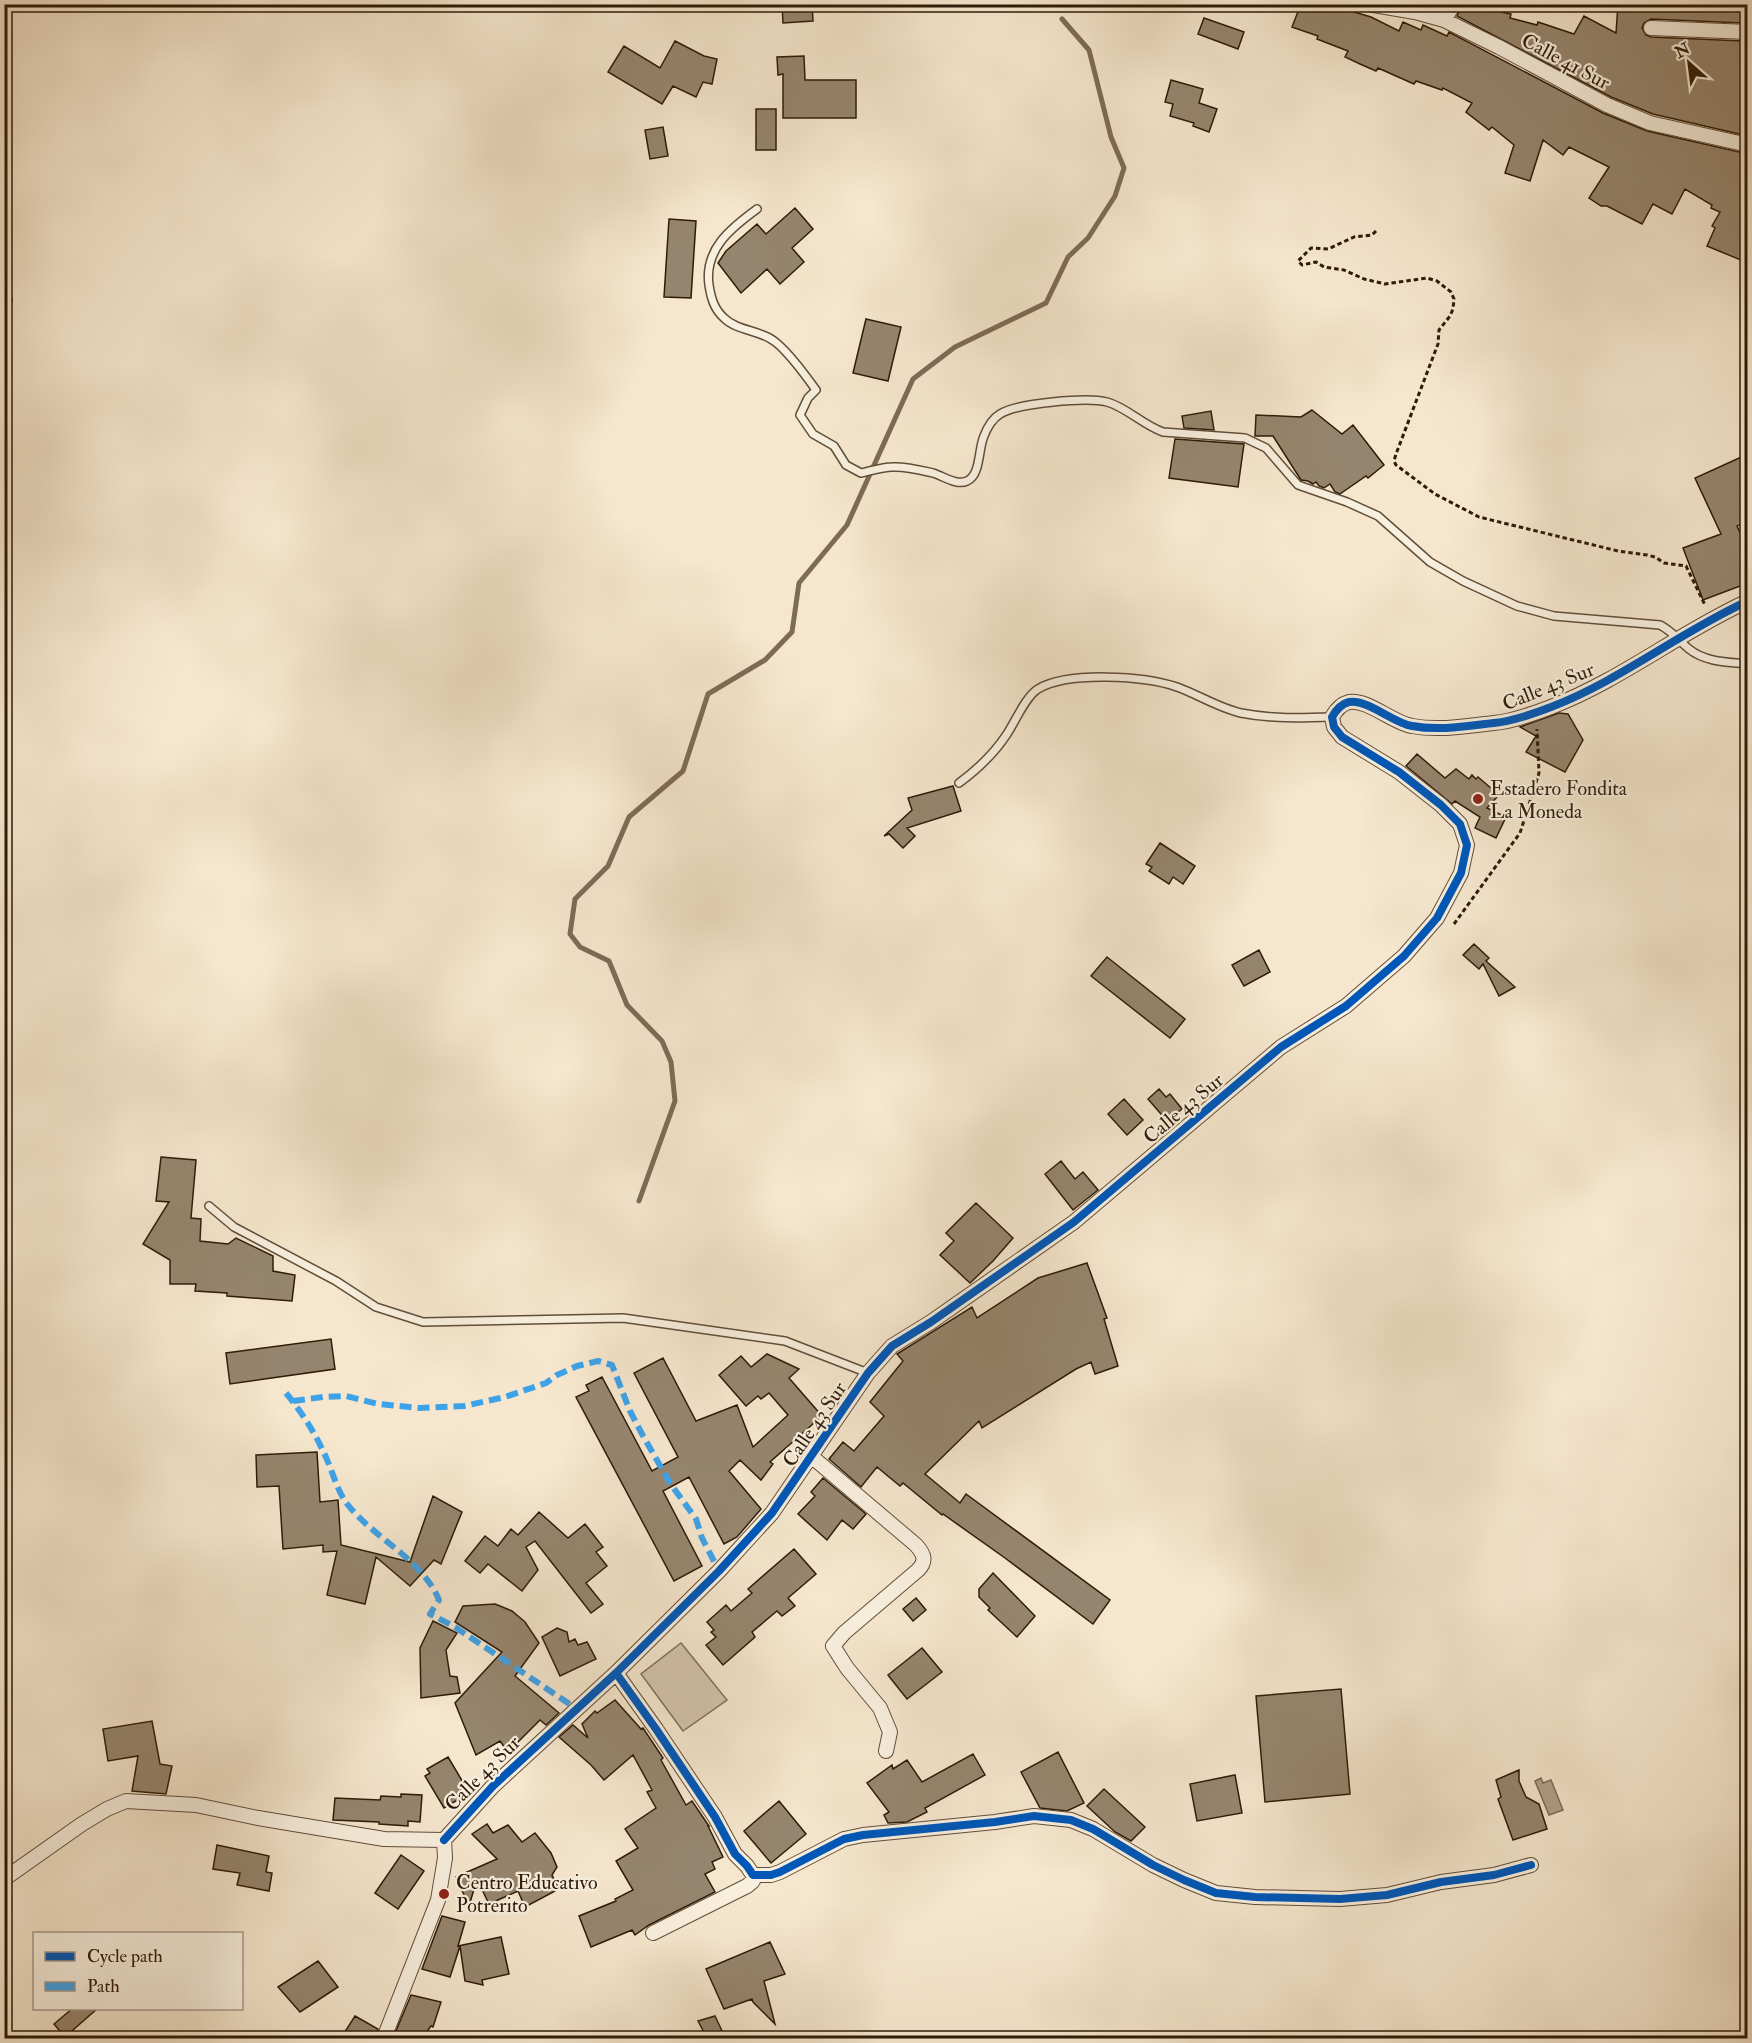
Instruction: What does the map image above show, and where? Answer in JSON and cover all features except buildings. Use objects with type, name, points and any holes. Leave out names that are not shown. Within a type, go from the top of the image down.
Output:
[{"type":"street","name":"Calle 41 Sur","points":[[1368,4],[1415,12],[1444,20],[1607,105],[1650,123],[1748,145]]},
{"type":"street","points":[[1444,20],[1454,4]]},
{"type":"street","points":[[1651,28],[1748,32]]},
{"type":"street","name":"Calle 43 Sur","points":[[444,1840],[493,1786],[616,1673],[718,1571],[772,1513],[868,1372],[892,1346],[931,1322],[1074,1222],[1281,1047],[1346,1006],[1404,956],[1437,918],[1461,873],[1467,845],[1460,824],[1399,772],[1342,737],[1334,727],[1332,717],[1340,707],[1348,702],[1360,703],[1410,726],[1436,729],[1506,722],[1537,713],[1595,687],[1638,664],[1713,618],[1748,601]]},
{"type":"street","points":[[811,1456],[916,1545],[924,1558],[924,1564],[918,1570],[844,1633],[833,1646],[880,1708],[890,1732],[886,1751]]},
{"type":"street","points":[[616,1673],[715,1817],[735,1854],[753,1875],[753,1881],[747,1886],[653,1933]]},
{"type":"street","points":[[4,1879],[82,1824],[126,1801],[196,1805],[384,1839],[444,1840],[445,1858],[438,1900],[384,2038]]},
{"type":"street","points":[[753,1875],[771,1875],[780,1872],[844,1839],[863,1835],[995,1822],[1034,1815],[1071,1820],[1093,1829],[1153,1864],[1216,1893],[1256,1897],[1340,1899],[1387,1895],[1442,1882],[1494,1875],[1531,1865]]},
{"type":"lane","points":[[758,209],[726,233],[713,252],[707,274],[711,300],[723,318],[774,340],[805,375],[816,390],[808,398],[800,415],[813,434],[834,446],[846,465],[861,473],[892,467],[920,470],[959,483],[969,481],[974,474],[980,446],[987,429],[998,415],[1064,401],[1109,402],[1150,428],[1163,432],[1245,438],[1266,448],[1298,485],[1347,502],[1378,516],[1430,562],[1463,581],[1517,606],[1554,616],[1660,625],[1671,630],[1690,651],[1706,659],[1748,664]]},
{"type":"lane","points":[[959,783],[988,759],[1037,689],[1072,679],[1110,677],[1136,679],[1175,686],[1240,712],[1286,718],[1332,717]]},
{"type":"lane","points":[[209,1206],[234,1227],[336,1281],[376,1307],[423,1322],[623,1318],[785,1341],[868,1372]]},
{"type":"path","points":[[1376,231],[1372,235],[1354,237],[1328,249],[1311,248],[1298,261],[1302,265],[1316,262],[1324,267],[1344,270],[1385,284],[1427,278],[1437,281],[1451,292],[1454,299],[1453,309],[1448,320],[1439,330],[1438,344],[1394,460],[1396,465],[1435,494],[1479,517],[1617,551],[1647,555],[1664,563],[1686,566],[1713,618]]},
{"type":"path","points":[[1448,931],[1520,832],[1539,772],[1537,713]]},
{"type":"shaded area","points":[[681,1643],[727,1700],[683,1731],[641,1674]]},
{"type":"shaded area","points":[[1541,1778],[1543,1783],[1551,1780],[1563,1810],[1549,1815],[1535,1781]]},
{"type":"waterway","points":[[639,1201],[675,1101],[671,1062],[662,1041],[627,1005],[609,961],[580,947],[570,934],[575,899],[608,866],[629,817],[683,771],[708,694],[765,660],[792,632],[799,583],[847,525],[913,379],[955,347],[1046,303],[1068,257],[1088,238],[1115,196],[1124,168],[1111,137],[1089,50],[1062,19]]},
{"type":"marked path","points":[[293,1401],[346,1396],[378,1404],[420,1408],[464,1406],[505,1397],[546,1383],[577,1366],[598,1361],[612,1365],[630,1411],[670,1483],[696,1519],[702,1538],[719,1571]]},
{"type":"marked path","points":[[286,1393],[315,1436],[340,1493],[348,1505],[410,1561],[431,1586],[439,1600],[430,1614],[455,1627],[577,1709]]},
{"type":"cycle path","points":[[444,1840],[493,1786],[616,1673],[719,1571],[772,1513],[868,1373],[892,1346],[931,1322],[1074,1222],[1281,1047],[1346,1006],[1404,956],[1437,918],[1461,873],[1467,845],[1460,824],[1441,805],[1399,772],[1342,737],[1334,727],[1332,717],[1339,708],[1349,702],[1356,702],[1372,707],[1397,721],[1422,727],[1463,727],[1516,719],[1577,696],[1748,601]]},
{"type":"cycle path","points":[[616,1673],[715,1817],[735,1854],[753,1875],[771,1875],[780,1872],[844,1839],[863,1835],[1034,1816],[1071,1820],[1093,1829],[1153,1865],[1216,1893],[1255,1897],[1340,1899],[1387,1895],[1441,1882],[1494,1875],[1531,1865]]},
{"type":"place","name":"Estadero Fondita La Moneda","points":[[1478,799]]},
{"type":"place","name":"Centro Educativo Potrerito","points":[[444,1894]]}]
